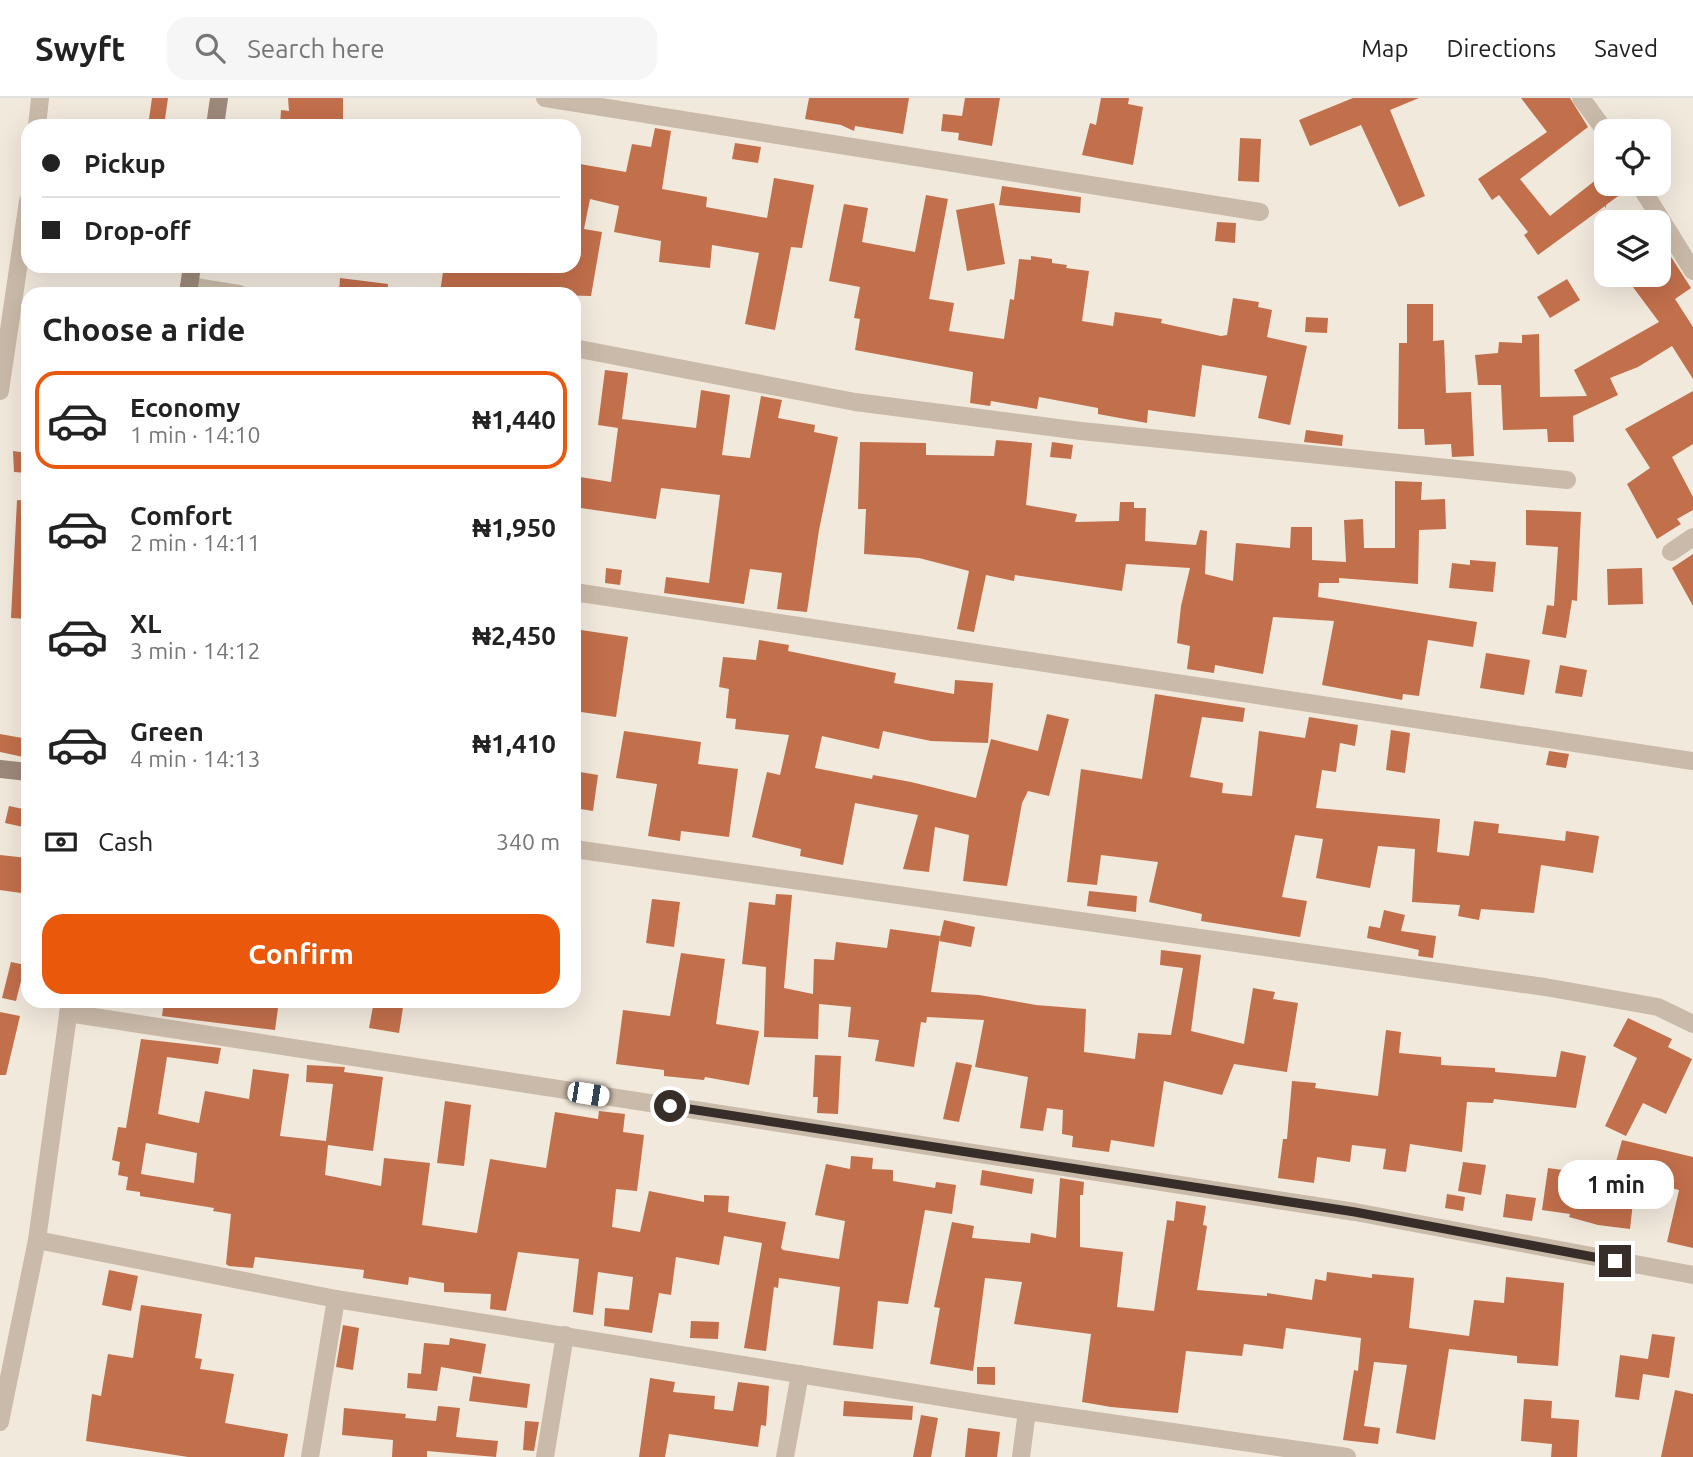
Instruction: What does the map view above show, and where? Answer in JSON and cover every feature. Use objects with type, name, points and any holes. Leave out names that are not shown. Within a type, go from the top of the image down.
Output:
[{"type":"street","points":[[38,119],[40,98]]},
{"type":"street","points":[[216,119],[219,98]]},
{"type":"street","points":[[545,98],[1260,212]]},
{"type":"street","points":[[1581,98],[1596,119]]},
{"type":"street","points":[[1646,196],[1693,271]]},
{"type":"street","points":[[0,391],[21,248]]},
{"type":"street","points":[[581,349],[855,402],[1081,431],[1567,480]]},
{"type":"street","points":[[1671,552],[1693,537]]},
{"type":"street","points":[[581,593],[1693,761]]},
{"type":"street","points":[[0,769],[21,771]]},
{"type":"street","points":[[581,850],[1545,987],[1658,1007],[1693,1024]]},
{"type":"street","points":[[0,1422],[37,1240],[69,1008]]},
{"type":"street","points":[[75,1008],[1341,1210],[1693,1275]]},
{"type":"street","points":[[37,1240],[336,1299],[1027,1411],[1347,1457]]},
{"type":"street","points":[[310,1457],[336,1299]]},
{"type":"street","points":[[545,1457],[565,1335]]},
{"type":"street","points":[[785,1457],[800,1374]]},
{"type":"street","points":[[1021,1457],[1027,1411]]},
{"type":"building","points":[[152,98],[168,98],[165,119],[149,119]]},
{"type":"building","points":[[288,98],[343,98],[343,119],[280,119],[281,110],[289,111]]},
{"type":"building","points":[[809,98],[909,98],[903,134],[855,126],[854,131],[841,125],[805,119]]},
{"type":"building","points":[[965,98],[1000,98],[992,146],[958,140],[959,133],[941,131],[943,114],[962,116]]},
{"type":"building","points":[[1101,98],[1129,98],[1128,104],[1143,107],[1133,165],[1082,155],[1090,123],[1096,125]]},
{"type":"building","points":[[1353,98],[1419,98],[1390,110],[1425,196],[1399,207],[1361,125],[1310,146],[1299,120]]},
{"type":"building","points":[[1521,98],[1570,98],[1588,127],[1520,179],[1550,216],[1594,181],[1594,196],[1618,196],[1606,205],[1606,209],[1605,206],[1594,210],[1594,214],[1538,255],[1524,235],[1528,232],[1499,195],[1492,200],[1478,179],[1547,132]]},
{"type":"building","points":[[655,128],[671,131],[662,189],[707,197],[706,207],[767,218],[774,178],[814,185],[802,248],[791,247],[775,330],[745,324],[759,253],[712,245],[710,268],[659,262],[661,241],[614,232],[619,206],[590,199],[584,229],[602,232],[591,296],[581,296],[581,287],[441,287],[443,273],[581,273],[581,164],[626,172],[632,144],[651,147]]},
{"type":"building","points":[[1240,138],[1261,139],[1259,182],[1238,181]]},
{"type":"building","points":[[735,143],[761,147],[758,163],[732,159]]},
{"type":"building","points":[[1002,186],[1081,197],[1080,213],[999,205]]},
{"type":"building","points":[[926,195],[948,199],[929,299],[954,303],[949,331],[1004,339],[1010,299],[1014,300],[1019,259],[1031,260],[1031,256],[1052,259],[1052,263],[1067,265],[1066,268],[1089,271],[1082,321],[1113,326],[1115,312],[1162,319],[1161,323],[1221,336],[1227,335],[1233,298],[1259,302],[1258,307],[1272,310],[1267,337],[1307,346],[1290,425],[1258,418],[1267,376],[1202,365],[1195,417],[1148,410],[1147,423],[1098,414],[1098,408],[1039,397],[1037,409],[991,401],[990,406],[970,403],[973,372],[855,350],[860,319],[854,318],[860,287],[829,281],[844,204],[868,208],[862,242],[915,252]]},
{"type":"building","points":[[994,203],[1005,264],[967,271],[956,210]]},
{"type":"building","points":[[1217,222],[1236,223],[1235,243],[1215,241]]},
{"type":"building","points":[[1671,257],[1691,288],[1675,299],[1693,327],[1693,379],[1672,346],[1638,367],[1610,378],[1618,395],[1573,416],[1574,442],[1548,442],[1547,429],[1503,430],[1501,385],[1478,385],[1475,355],[1498,353],[1499,342],[1522,343],[1522,335],[1539,334],[1540,397],[1587,396],[1574,370],[1659,322],[1633,287],[1671,287]]},
{"type":"building","points":[[340,278],[388,284],[388,287],[339,287]]},
{"type":"building","points":[[1567,279],[1580,300],[1550,318],[1537,297]]},
{"type":"building","points":[[1407,304],[1433,304],[1433,341],[1444,340],[1446,393],[1471,392],[1474,456],[1452,457],[1451,444],[1425,445],[1424,429],[1398,429],[1399,343],[1407,343]]},
{"type":"building","points":[[1306,317],[1328,318],[1327,333],[1305,332]]},
{"type":"building","points":[[605,370],[628,373],[622,419],[696,428],[701,390],[730,395],[722,455],[750,458],[761,396],[782,400],[778,418],[815,425],[814,432],[838,437],[819,530],[807,612],[777,609],[782,573],[750,569],[744,604],[664,593],[666,577],[709,583],[720,495],[661,488],[656,519],[581,508],[581,477],[611,482],[618,428],[598,425]]},
{"type":"building","points":[[1693,391],[1693,444],[1672,457],[1693,497],[1693,510],[1677,519],[1681,524],[1657,539],[1627,484],[1650,468],[1625,429]]},
{"type":"building","points":[[1306,430],[1343,435],[1342,446],[1304,442]]},
{"type":"building","points":[[996,440],[1032,443],[1026,505],[1077,514],[1075,522],[1119,521],[1120,502],[1134,502],[1134,508],[1146,508],[1145,541],[1196,545],[1200,530],[1207,531],[1205,574],[1233,581],[1236,543],[1290,548],[1291,527],[1312,527],[1312,560],[1346,562],[1344,520],[1363,519],[1364,548],[1395,548],[1395,481],[1422,482],[1421,500],[1445,499],[1446,529],[1419,530],[1418,584],[1339,578],[1339,583],[1319,583],[1318,597],[1477,622],[1473,647],[1428,640],[1419,696],[1403,694],[1402,700],[1322,685],[1334,621],[1273,617],[1263,674],[1215,665],[1214,673],[1187,669],[1190,646],[1177,643],[1181,606],[1190,568],[1126,564],[1122,591],[1015,575],[1014,581],[986,575],[974,632],[957,629],[969,571],[919,558],[864,554],[866,509],[858,509],[860,442],[926,443],[926,455],[994,456]]},
{"type":"building","points":[[1052,442],[1073,445],[1071,459],[1050,457]]},
{"type":"building","points":[[13,451],[21,452],[21,472],[14,472]]},
{"type":"building","points":[[17,500],[21,500],[21,619],[11,618]]},
{"type":"building","points":[[1526,510],[1581,512],[1577,601],[1572,600],[1566,638],[1542,634],[1547,605],[1554,606],[1558,547],[1526,545]]},
{"type":"building","points":[[1693,554],[1693,606],[1672,568]]},
{"type":"building","points":[[1470,560],[1496,562],[1493,592],[1449,588],[1452,563],[1470,565]]},
{"type":"building","points":[[606,568],[622,570],[620,585],[605,583]]},
{"type":"building","points":[[1642,568],[1643,604],[1608,605],[1607,569]]},
{"type":"building","points":[[581,630],[628,637],[616,717],[581,712]]},
{"type":"building","points":[[759,640],[789,645],[788,651],[896,673],[894,683],[954,694],[955,680],[993,683],[988,743],[931,741],[883,731],[879,749],[822,736],[815,768],[872,779],[873,775],[911,782],[976,798],[991,739],[1038,751],[1047,714],[1069,719],[1049,796],[1028,791],[1022,803],[1007,886],[963,881],[969,835],[935,827],[929,872],[903,869],[918,815],[855,803],[843,865],[800,856],[801,849],[752,837],[767,772],[780,775],[789,735],[735,729],[736,719],[726,718],[729,689],[719,687],[723,657],[756,660]]},
{"type":"building","points":[[1486,653],[1530,660],[1524,695],[1480,688]]},
{"type":"building","points":[[1560,665],[1587,670],[1582,697],[1555,693]]},
{"type":"building","points":[[1155,694],[1245,708],[1243,722],[1202,717],[1190,777],[1223,783],[1222,793],[1252,796],[1259,731],[1305,738],[1309,717],[1358,725],[1355,746],[1340,743],[1336,772],[1322,770],[1316,808],[1440,819],[1437,852],[1469,856],[1474,821],[1499,824],[1498,833],[1565,841],[1566,831],[1599,836],[1593,873],[1541,865],[1534,913],[1481,909],[1479,920],[1458,916],[1460,905],[1412,902],[1415,849],[1378,846],[1370,888],[1316,878],[1323,839],[1295,835],[1282,897],[1307,901],[1300,937],[1201,921],[1202,914],[1149,902],[1158,862],[1101,855],[1097,885],[1067,882],[1081,769],[1142,779]]},
{"type":"building","points":[[1391,730],[1410,733],[1405,773],[1386,770]]},
{"type":"building","points":[[624,731],[701,742],[698,764],[738,769],[729,837],[681,831],[680,841],[648,836],[657,784],[616,778]]},
{"type":"building","points":[[0,734],[21,738],[21,756],[0,752]]},
{"type":"building","points":[[1549,751],[1569,754],[1566,768],[1546,765]]},
{"type":"building","points":[[581,772],[598,775],[593,811],[581,809]]},
{"type":"building","points":[[9,806],[21,809],[21,826],[5,823]]},
{"type":"building","points":[[0,855],[21,857],[21,893],[0,890]]},
{"type":"building","points":[[1089,891],[1137,896],[1136,912],[1087,906]]},
{"type":"building","points":[[776,894],[792,895],[784,988],[813,994],[814,959],[834,960],[836,942],[887,948],[890,929],[940,936],[931,992],[979,995],[1036,1005],[1086,1009],[1084,1052],[1135,1059],[1138,1033],[1171,1035],[1183,968],[1160,965],[1161,950],[1201,955],[1191,1031],[1244,1044],[1253,988],[1275,992],[1273,999],[1298,1003],[1287,1072],[1234,1064],[1222,1095],[1164,1081],[1154,1147],[1111,1140],[1109,1152],[1072,1147],[1073,1136],[1062,1134],[1063,1110],[1047,1108],[1043,1131],[1020,1128],[1028,1077],[975,1067],[984,1020],[927,1017],[926,1023],[921,1022],[914,1067],[875,1061],[879,1040],[848,1037],[851,1007],[819,1004],[818,1039],[764,1037],[766,967],[742,964],[749,902],[775,905]]},
{"type":"building","points":[[652,899],[680,902],[674,947],[646,943]]},
{"type":"building","points":[[1384,910],[1405,915],[1401,931],[1436,936],[1433,958],[1418,956],[1419,950],[1367,938],[1369,926],[1380,928]]},
{"type":"building","points":[[944,920],[975,927],[971,947],[939,941]]},
{"type":"building","points":[[681,953],[725,959],[716,1024],[759,1031],[749,1085],[705,1077],[704,1080],[664,1076],[664,1070],[616,1064],[623,1010],[670,1016]]},
{"type":"building","points":[[11,962],[21,964],[21,981],[16,1001],[2,998]]},
{"type":"building","points":[[163,1008],[278,1008],[275,1030],[162,1016]]},
{"type":"building","points":[[373,1008],[403,1008],[399,1033],[369,1028]]},
{"type":"building","points":[[0,1012],[20,1016],[6,1075],[0,1075]]},
{"type":"building","points":[[1628,1018],[1672,1039],[1668,1047],[1692,1059],[1666,1114],[1643,1103],[1626,1136],[1605,1126],[1637,1058],[1613,1046]]},
{"type":"building","points":[[1386,1030],[1401,1032],[1399,1053],[1441,1057],[1441,1065],[1495,1068],[1495,1072],[1556,1077],[1561,1051],[1586,1056],[1576,1108],[1494,1099],[1493,1103],[1467,1102],[1462,1152],[1410,1144],[1406,1172],[1383,1169],[1386,1149],[1352,1145],[1350,1162],[1317,1157],[1314,1183],[1278,1178],[1283,1139],[1287,1139],[1292,1081],[1316,1083],[1315,1088],[1378,1096]]},
{"type":"building","points":[[141,1039],[221,1048],[218,1064],[167,1057],[158,1114],[199,1123],[205,1091],[249,1099],[253,1069],[289,1074],[280,1136],[326,1141],[333,1084],[306,1082],[307,1065],[345,1067],[344,1072],[383,1077],[373,1151],[328,1145],[325,1175],[381,1186],[384,1158],[430,1163],[422,1225],[477,1233],[490,1159],[546,1168],[555,1112],[598,1119],[599,1111],[625,1114],[623,1132],[644,1135],[637,1191],[616,1189],[612,1227],[640,1232],[649,1191],[704,1202],[704,1195],[729,1196],[728,1212],[786,1222],[781,1248],[783,1250],[839,1259],[845,1221],[815,1215],[826,1164],[850,1169],[851,1156],[873,1158],[872,1169],[893,1170],[893,1181],[935,1188],[936,1182],[956,1185],[952,1214],[925,1210],[908,1304],[878,1301],[873,1349],[833,1345],[840,1287],[779,1278],[778,1288],[774,1287],[766,1351],[744,1348],[762,1243],[724,1236],[719,1265],[676,1257],[671,1295],[659,1293],[652,1333],[604,1326],[605,1308],[629,1310],[633,1277],[598,1272],[593,1315],[573,1312],[579,1259],[518,1252],[506,1311],[490,1309],[491,1294],[444,1292],[444,1283],[409,1277],[408,1285],[363,1278],[364,1270],[255,1257],[253,1268],[229,1266],[226,1264],[231,1214],[213,1211],[214,1208],[140,1196],[140,1192],[126,1190],[128,1177],[118,1175],[120,1162],[112,1160],[118,1127],[126,1128]],"holes":[[[146,1143],[197,1153],[194,1183],[141,1174]]]},
{"type":"building","points":[[815,1055],[841,1056],[838,1114],[817,1113],[818,1097],[813,1097]]},
{"type":"building","points":[[956,1062],[972,1065],[959,1122],[943,1119]]},
{"type":"building","points":[[445,1101],[471,1105],[464,1166],[437,1163]]},
{"type":"building","points":[[1622,1140],[1693,1157],[1693,1248],[1667,1242],[1679,1190],[1671,1188],[1672,1183],[1636,1175],[1630,1229],[1598,1225],[1569,1217],[1570,1214],[1542,1210],[1548,1168],[1570,1171],[1566,1193],[1601,1200],[1604,1179],[1611,1180]]},
{"type":"building","points":[[1463,1162],[1486,1165],[1481,1195],[1458,1191]]},
{"type":"building","points":[[982,1170],[1034,1179],[1032,1194],[980,1185]]},
{"type":"building","points":[[1060,1178],[1084,1182],[1083,1195],[1080,1195],[1080,1247],[1123,1252],[1117,1307],[1154,1311],[1167,1220],[1174,1221],[1176,1201],[1206,1206],[1203,1225],[1207,1226],[1197,1290],[1267,1296],[1267,1293],[1312,1300],[1315,1279],[1326,1281],[1327,1272],[1372,1278],[1372,1274],[1414,1278],[1409,1328],[1469,1336],[1474,1300],[1504,1303],[1506,1277],[1564,1283],[1558,1366],[1517,1363],[1517,1356],[1449,1349],[1435,1440],[1396,1433],[1407,1365],[1374,1362],[1364,1426],[1380,1428],[1378,1444],[1343,1440],[1354,1370],[1358,1371],[1361,1338],[1286,1328],[1283,1349],[1244,1344],[1242,1356],[1186,1351],[1178,1413],[1111,1407],[1082,1402],[1091,1334],[1014,1324],[1022,1282],[985,1278],[973,1371],[930,1364],[940,1308],[934,1307],[952,1222],[974,1226],[972,1238],[1030,1243],[1031,1233],[1056,1238]]},
{"type":"building","points":[[1447,1194],[1465,1197],[1463,1211],[1445,1208]]},
{"type":"building","points":[[1506,1194],[1536,1198],[1532,1221],[1503,1217]]},
{"type":"building","points":[[109,1270],[138,1276],[131,1311],[102,1305]]},
{"type":"building","points":[[141,1305],[202,1314],[195,1358],[202,1359],[200,1369],[234,1374],[225,1423],[288,1434],[284,1457],[188,1457],[86,1441],[92,1394],[101,1396],[108,1354],[133,1358]]},
{"type":"building","points":[[691,1321],[719,1322],[718,1339],[690,1338]]},
{"type":"building","points":[[343,1325],[359,1328],[353,1370],[336,1367]]},
{"type":"building","points":[[1652,1334],[1675,1337],[1669,1378],[1643,1374],[1639,1400],[1615,1397],[1620,1355],[1648,1359]]},
{"type":"building","points":[[450,1338],[486,1344],[481,1374],[441,1367],[437,1391],[407,1388],[408,1373],[421,1374],[424,1343],[449,1345]]},
{"type":"building","points":[[977,1367],[995,1367],[995,1385],[977,1384]]},
{"type":"building","points":[[473,1376],[530,1384],[527,1408],[469,1401]]},
{"type":"building","points":[[650,1378],[675,1382],[673,1392],[715,1396],[714,1409],[733,1411],[738,1382],[769,1386],[766,1426],[761,1425],[758,1447],[669,1434],[665,1457],[639,1457]]},
{"type":"building","points":[[1675,1390],[1693,1394],[1693,1457],[1661,1457]]},
{"type":"building","points":[[1524,1399],[1552,1401],[1551,1418],[1579,1420],[1577,1457],[1551,1457],[1552,1444],[1521,1441]]},
{"type":"building","points":[[844,1401],[913,1406],[912,1420],[843,1416]]},
{"type":"building","points":[[438,1406],[460,1408],[456,1437],[498,1441],[496,1457],[427,1451],[427,1457],[392,1457],[393,1440],[342,1435],[344,1408],[406,1414],[405,1418],[436,1421]]},
{"type":"building","points":[[921,1415],[938,1418],[931,1457],[913,1457]]},
{"type":"building","points":[[525,1421],[539,1422],[534,1451],[523,1450]]},
{"type":"building","points":[[968,1428],[1000,1432],[997,1457],[965,1457]]},
{"type":"route","points":[[670,1106],[1355,1212],[1615,1261]]}]
